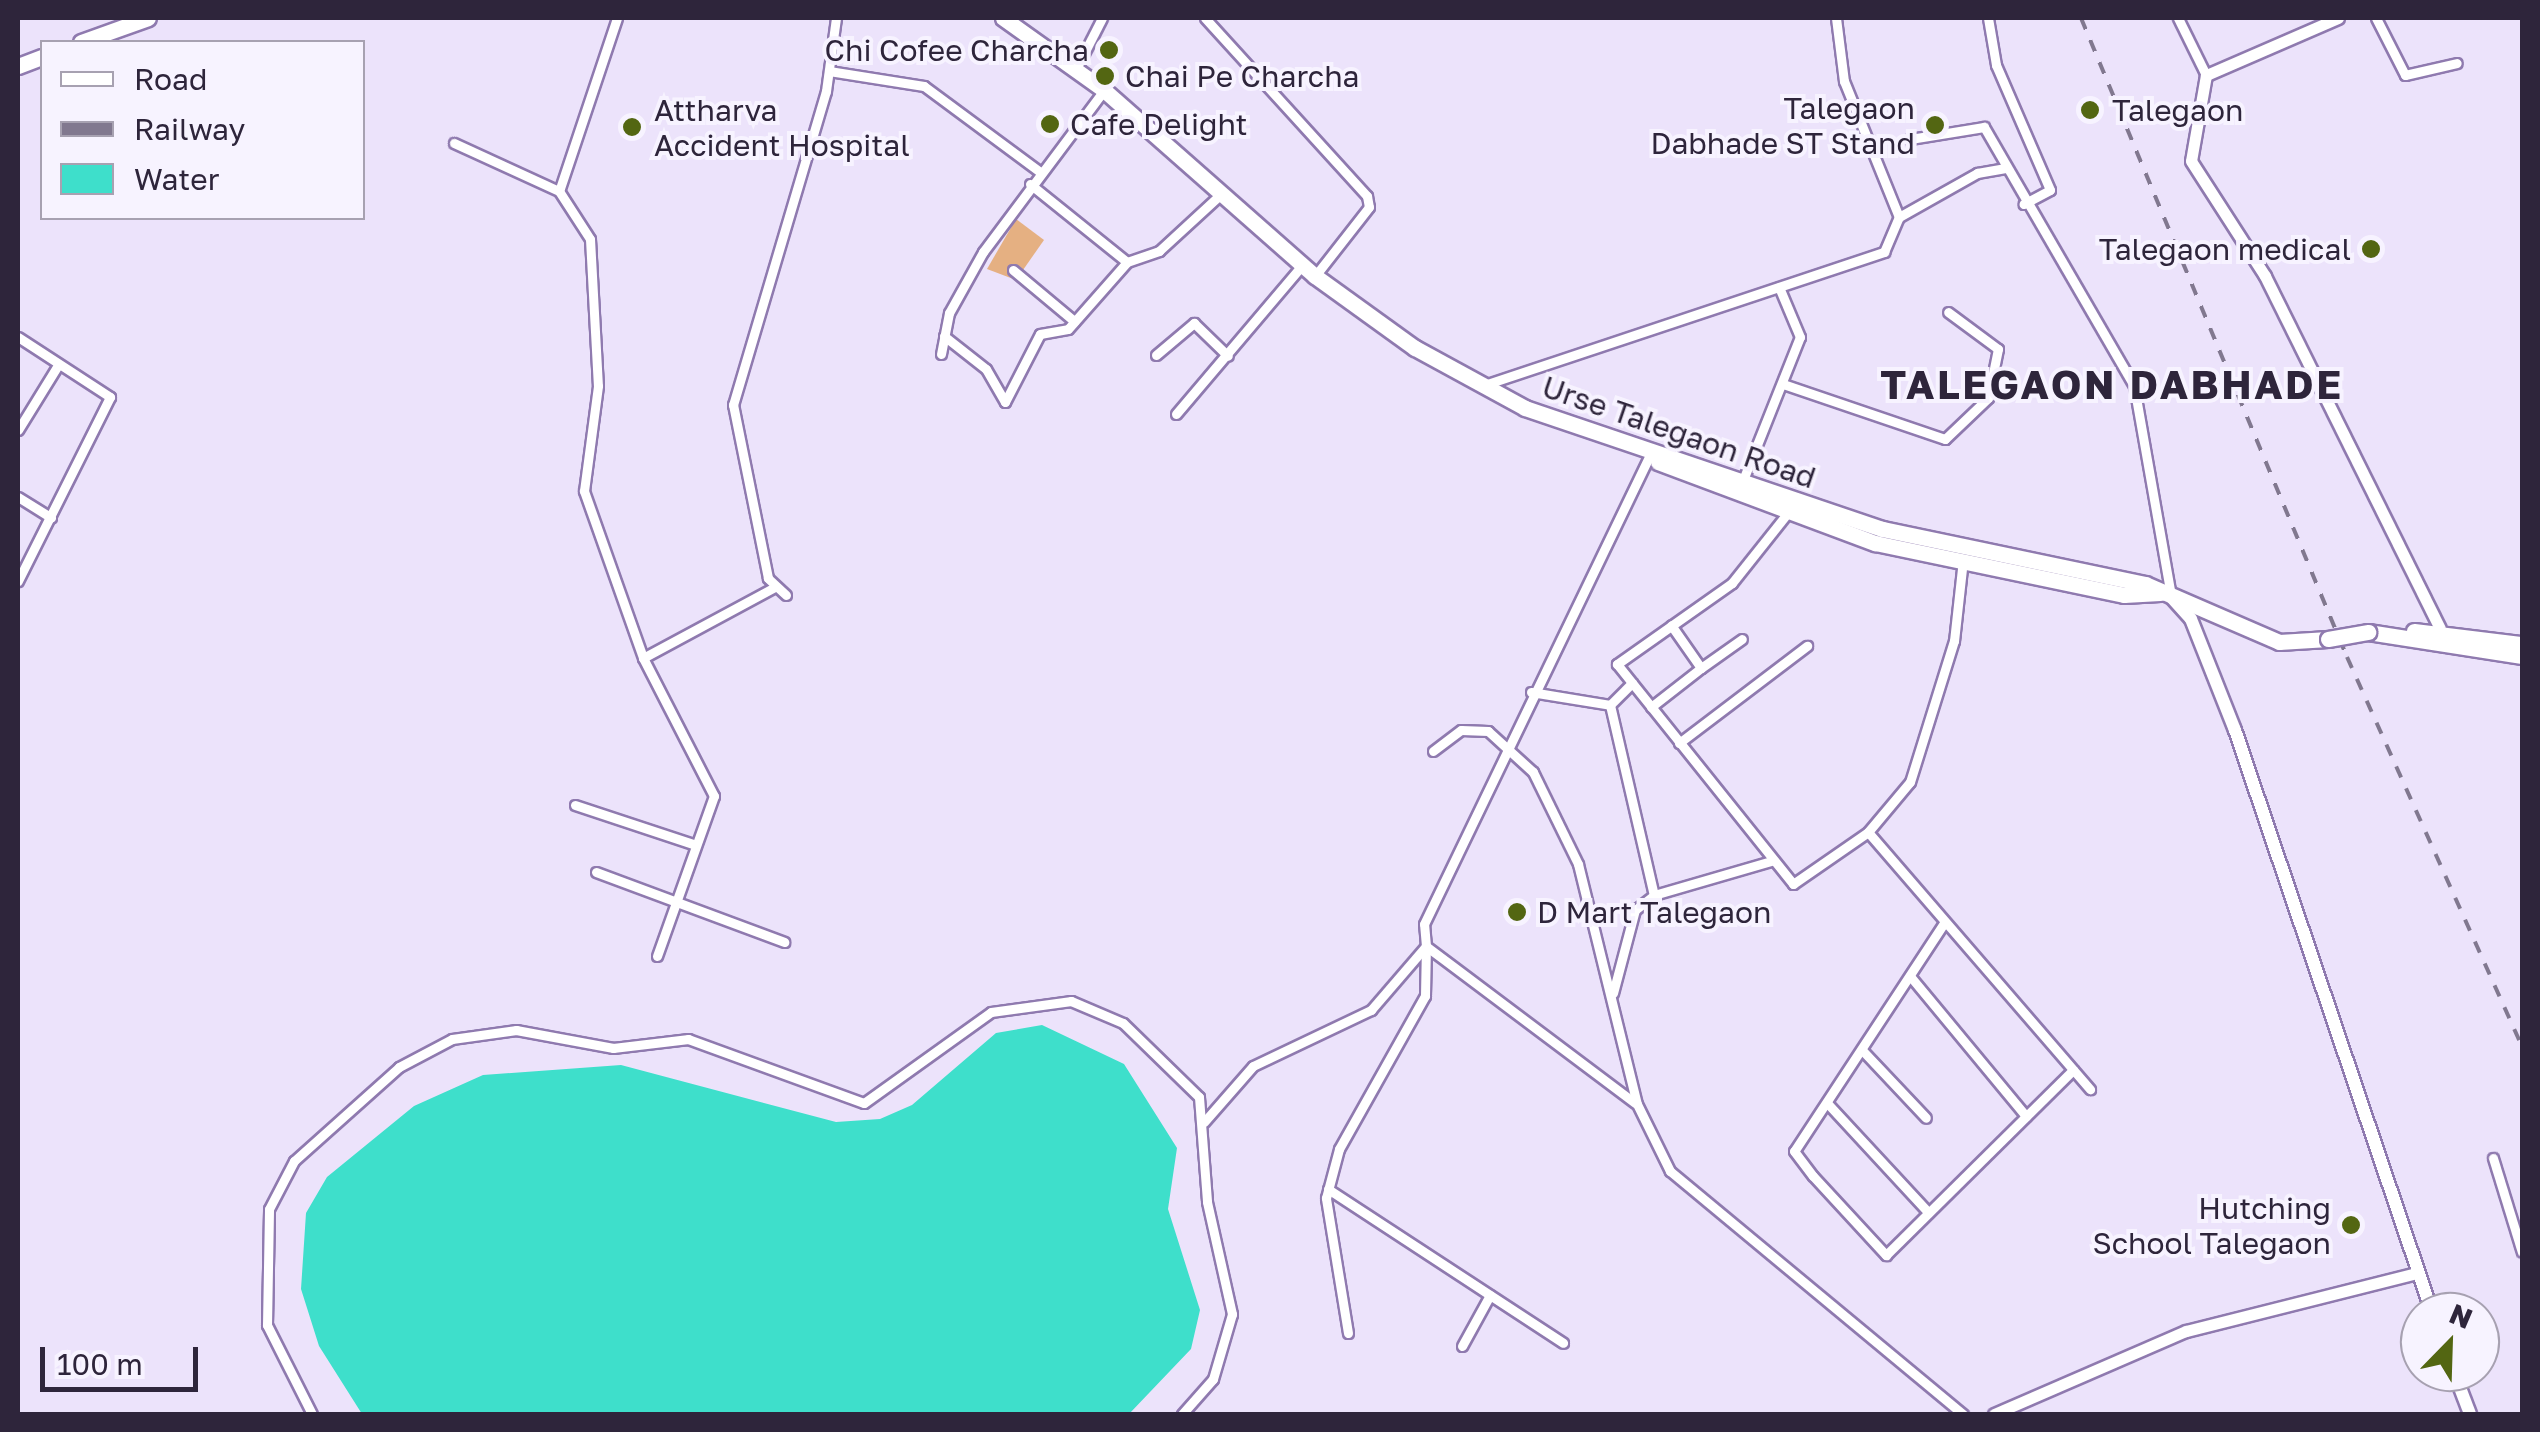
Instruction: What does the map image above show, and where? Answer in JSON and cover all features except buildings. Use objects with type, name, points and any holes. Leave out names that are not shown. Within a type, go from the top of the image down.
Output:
[{"type":"highway","points":[[86,40],[148,18]]},
{"type":"highway","name":"Urse Talegaon Road","points":[[1003,18],[1104,90],[1309,270],[1482,386],[1645,455],[1744,480],[1963,556],[2159,596],[2280,642],[2368,632],[2410,632]]},
{"type":"highway","points":[[1645,455],[1786,515],[1963,556]]},
{"type":"highway","points":[[2410,632],[2440,628],[2522,644]]},
{"type":"highway","points":[[2410,632],[2522,656]]},
{"type":"main road","points":[[2159,596],[2190,618],[2235,730],[2424,1292]]},
{"type":"street","points":[[558,192],[617,18]]},
{"type":"street","points":[[786,594],[775,586],[746,495],[733,405],[829,71],[836,18]]},
{"type":"street","points":[[1076,69],[1102,18]]},
{"type":"street","points":[[1176,414],[1370,207],[1367,196],[1205,18]]},
{"type":"street","points":[[1836,18],[1844,81],[1899,217]]},
{"type":"street","points":[[1988,18],[1996,65],[2050,190],[2024,204]]},
{"type":"street","points":[[2178,18],[2206,75],[2191,148],[2198,178],[2265,276],[2440,628]]},
{"type":"street","points":[[2206,75],[2338,18]]},
{"type":"street","points":[[2376,18],[2394,64],[2410,76],[2416,90]]},
{"type":"street","points":[[2410,76],[2457,63]]},
{"type":"street","points":[[829,71],[924,86],[1039,171]]},
{"type":"street","points":[[941,354],[960,292],[1039,171],[1104,90]]},
{"type":"street","points":[[1910,139],[1984,128],[2024,204],[2134,386],[2159,596]]},
{"type":"street","points":[[454,143],[558,192],[590,239],[598,386],[584,491],[643,658],[714,796],[657,956]]},
{"type":"street","points":[[1482,386],[1884,252],[1899,217],[1977,173],[2006,168]]},
{"type":"street","points":[[1030,184],[1127,262]]},
{"type":"street","points":[[944,336],[986,369],[1005,402],[1040,334],[1074,321],[1127,262],[1159,251],[1222,194]]},
{"type":"street","points":[[1013,270],[1074,321]]},
{"type":"street","points":[[1744,480],[1800,337],[1779,286]]},
{"type":"street","points":[[1783,384],[1946,440],[1988,398],[1998,348],[1948,312]]},
{"type":"street","points":[[1156,356],[1194,323],[1228,356]]},
{"type":"street","points":[[18,336],[110,397],[18,581]]},
{"type":"street","points":[[18,430],[58,365]]},
{"type":"street","points":[[1348,1333],[1328,1189],[1339,1149],[1425,996],[1424,924],[1504,745],[1645,455]]},
{"type":"street","points":[[18,497],[51,518]]},
{"type":"street","points":[[1786,515],[1732,583],[1616,664],[1770,862],[1793,884],[1868,832],[1910,782],[1954,641],[1963,556]]},
{"type":"street","points":[[643,658],[775,586]]},
{"type":"street","points":[[1671,625],[1701,668]]},
{"type":"street","points":[[1650,706],[1742,639]]},
{"type":"street","points":[[1679,742],[1808,646]]},
{"type":"street","points":[[1610,705],[1632,684]]},
{"type":"street","points":[[1530,692],[1610,705]]},
{"type":"street","points":[[1610,705],[1654,895]]},
{"type":"street","points":[[1433,751],[1461,730],[1488,731],[1534,772],[1578,864],[1613,994],[1636,1104],[1670,1170],[1963,1414]]},
{"type":"street","points":[[575,806],[696,846]]},
{"type":"street","points":[[1868,832],[2090,1090]]},
{"type":"street","points":[[1613,994],[1635,910],[1654,895],[1770,862]]},
{"type":"street","points":[[596,872],[784,942]]},
{"type":"street","points":[[1944,923],[1794,1151],[1886,1255],[2073,1070]]},
{"type":"street","points":[[1426,946],[1636,1104]]},
{"type":"street","points":[[1202,1125],[1253,1066],[1371,1010],[1426,946]]},
{"type":"street","points":[[1910,976],[2026,1116]]},
{"type":"street","points":[[312,1414],[267,1325],[262,1278],[275,1192],[294,1161],[390,1073],[452,1039],[516,1030],[613,1048],[688,1039],[864,1103],[992,1012],[1071,1001],[1104,1010],[1160,1053],[1199,1097],[1207,1202],[1232,1314],[1212,1379],[1182,1414]]},
{"type":"street","points":[[1862,1050],[1926,1118]]},
{"type":"street","points":[[1828,1104],[1928,1212]]},
{"type":"street","points":[[2493,1158],[2522,1252]]},
{"type":"street","points":[[1328,1189],[1563,1343]]},
{"type":"street","points":[[1994,1414],[2186,1331],[2417,1273]]},
{"type":"street","points":[[1462,1346],[1490,1296]]},
{"type":"shaded area","points":[[1016,219],[1044,240],[1016,280],[987,269]]},
{"type":"water","points":[[1042,1025],[1124,1064],[1177,1148],[1168,1209],[1200,1310],[1191,1349],[1129,1414],[362,1414],[319,1346],[301,1289],[306,1213],[327,1177],[414,1106],[483,1075],[621,1065],[836,1122],[880,1119],[912,1105],[996,1033]]},
{"type":"railway","points":[[2081,18],[2347,657],[2522,1046]]},
{"type":"place","name":"Chi Cofee Charcha","points":[[1109,50]]},
{"type":"place","name":"Chai Pe Charcha","points":[[1105,76]]},
{"type":"place","name":"Talegaon","points":[[2090,110]]},
{"type":"place","name":"Cafe Delight","points":[[1050,124]]},
{"type":"place","name":"Talegaon Dabhade ST Stand","points":[[1935,125]]},
{"type":"place","name":"Attharva Accident Hospital","points":[[632,127]]},
{"type":"place","name":"Talegaon medical","points":[[2371,249]]},
{"type":"place","name":"D Mart Talegaon","points":[[1517,912]]},
{"type":"place","name":"Hutching School Talegaon","points":[[2351,1225]]},
{"type":"district","name":"TALEGAON DABHADE","points":[[2112,384]]}]
